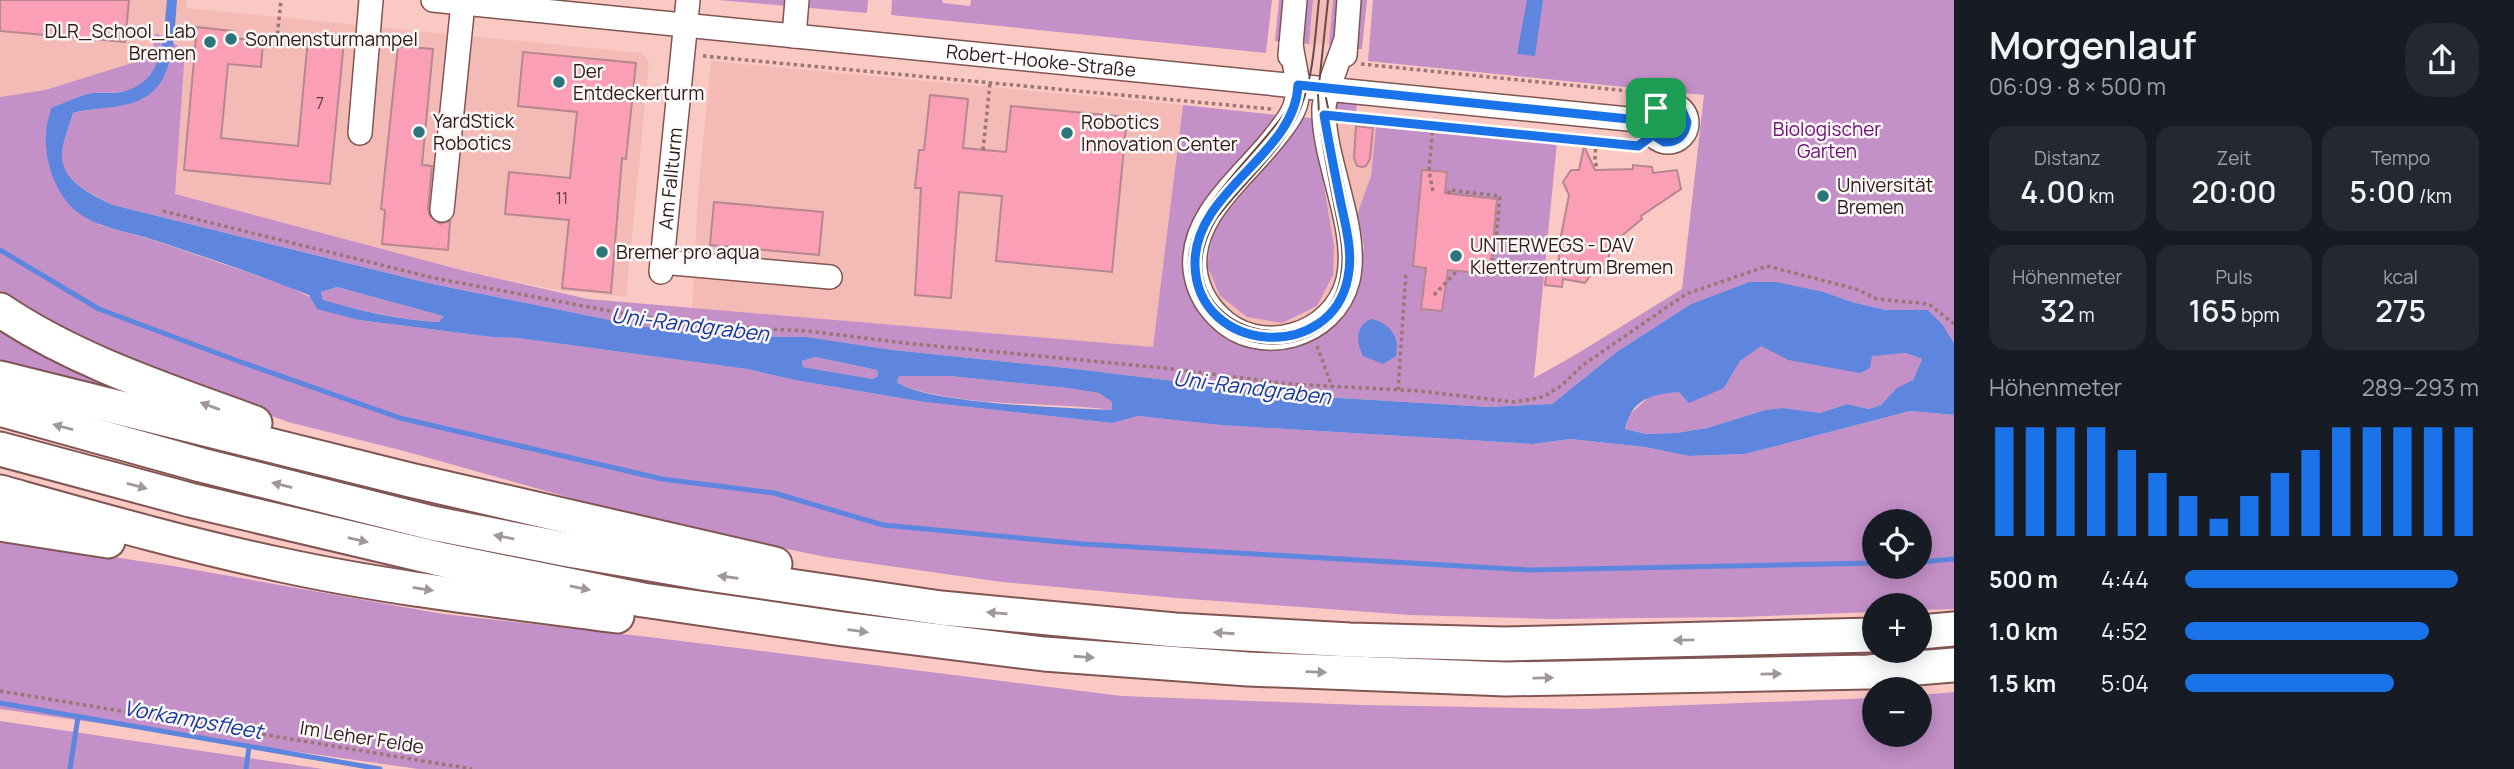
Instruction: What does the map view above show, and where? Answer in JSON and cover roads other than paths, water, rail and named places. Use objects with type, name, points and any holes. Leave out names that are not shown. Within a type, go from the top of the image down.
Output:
[{"type":"highway","points":[[0,310],[61,345],[129,376],[256,423],[394,466],[410,480]]},
{"type":"highway","points":[[0,378],[410,480],[810,572],[901,586],[941,608]]},
{"type":"highway","points":[[0,410],[201,465],[432,523],[708,574],[941,608],[1175,630],[1350,640],[1504,644],[1862,635]]},
{"type":"highway","points":[[0,449],[190,500],[444,560],[643,600],[1044,653],[1341,673],[1506,679],[1868,672],[1954,665]]},
{"type":"highway","points":[[0,492],[284,566],[430,591],[641,619],[791,621]]},
{"type":"highway","points":[[0,524],[216,562],[284,566]]},
{"type":"highway","points":[[1932,631],[1954,629]]},
{"type":"street","points":[[360,133],[371,0]]},
{"type":"street","name":"Robert-Hooke-Straße","points":[[433,0],[1652,121]]},
{"type":"street","name":"Am Fallturm","points":[[688,0],[662,267],[830,277]]},
{"type":"street","points":[[794,36],[797,0]]},
{"type":"street","points":[[1295,0],[1291,43],[1293,112],[1270,144],[1214,208],[1203,226],[1196,247],[1195,263],[1199,288],[1223,321],[1247,335],[1275,339],[1291,337],[1329,315],[1344,292],[1348,278],[1350,260],[1324,115],[1325,102],[1336,89],[1345,52],[1349,0]]},
{"type":"street","points":[[442,210],[463,3]]},
{"type":"water","points":[[167,0],[177,0],[174,41],[167,69],[153,91],[126,105],[73,113],[62,157],[68,174],[74,181],[113,205],[428,283],[639,326],[722,336],[807,337],[893,350],[1289,395],[1489,407],[1552,404],[1618,351],[1691,304],[1749,282],[1776,282],[1824,292],[1886,310],[1928,310],[1943,325],[1954,343],[1954,415],[1910,411],[1745,454],[1689,456],[1645,447],[1570,439],[1533,444],[1220,425],[1138,416],[1112,423],[924,402],[794,380],[747,369],[359,320],[317,309],[309,295],[86,218],[70,205],[57,187],[49,166],[46,144],[51,108],[87,94],[125,91],[148,77],[160,54]],"holes":[[[337,287],[443,317],[439,322],[380,314],[323,300],[321,292]],[[1761,346],[1788,360],[1860,373],[1870,368],[1872,356],[1906,353],[1922,359],[1913,380],[1897,388],[1881,405],[1869,409],[1847,404],[1820,413],[1783,408],[1765,410],[1707,428],[1676,433],[1646,434],[1625,429],[1632,411],[1644,400],[1660,394],[1679,392],[1689,403],[1724,388],[1740,361]],[[815,357],[877,370],[878,376],[873,379],[803,367],[802,361]],[[899,376],[950,376],[1068,388],[1099,393],[1112,402],[1112,410],[967,400],[913,389],[897,382]]]},
{"type":"water","points":[[1527,0],[1543,0],[1535,56],[1517,54]]},
{"type":"water","points":[[1371,319],[1388,327],[1395,337],[1396,356],[1383,364],[1363,356],[1359,345],[1360,330]]},
{"type":"waterway","points":[[0,250],[99,309],[400,418],[662,479],[774,493],[883,525],[1083,544],[1530,570],[1862,563]]},
{"type":"waterway","points":[[1932,561],[1954,559]]},
{"type":"waterway","name":"Vorkampsfleet","points":[[0,703],[380,769]]},
{"type":"waterway","points":[[70,769],[78,717]]},
{"type":"waterway","points":[[246,769],[249,747]]},
{"type":"tram line","points":[[1319,0],[1311,68],[1294,123],[1274,152],[1216,219],[1202,258],[1206,290],[1224,313],[1251,327],[1281,331],[1310,323],[1332,302],[1342,267],[1341,238],[1319,114],[1318,94],[1328,0]]},
{"type":"tram line","points":[[1296,97],[1209,207],[1191,245],[1189,268],[1193,286],[1210,316],[1230,332],[1253,341],[1278,344],[1303,339],[1325,327],[1342,308],[1353,282],[1353,234],[1326,98]]},
{"type":"place","name":"Sonnensturmampel","points":[[231,39]]},
{"type":"place","name":"DLR_School_Lab Bremen","points":[[210,42]]},
{"type":"place","name":"Der Entdeckerturm","points":[[559,82]]},
{"type":"place","name":"YardStick Robotics","points":[[419,132]]},
{"type":"place","name":"Robotics Innovation Center","points":[[1067,133]]},
{"type":"place","name":"Universität Bremen","points":[[1823,196]]},
{"type":"place","name":"Bremer pro aqua","points":[[602,252]]},
{"type":"place","name":"UNTERWEGS - DAV Kletterzentrum Bremen","points":[[1456,256]]},
{"type":"park label","name":"Biologischer Garten","points":[[1827,140]]},
{"type":"water label","name":"Uni-Randgraben","points":[[690,325]]},
{"type":"water label","name":"Uni-Randgraben","points":[[1252,388]]}]
